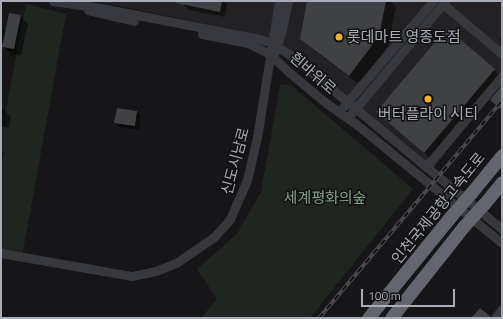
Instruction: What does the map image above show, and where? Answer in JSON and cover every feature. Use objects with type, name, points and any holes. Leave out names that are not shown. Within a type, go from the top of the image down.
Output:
[{"type":"highway","name":"인천국제공항고속도로","points":[[368,318],[502,154]]},
{"type":"highway","points":[[392,318],[464,226],[502,182]]},
{"type":"street","name":"흰바위로","points":[[53,1],[256,38],[274,45],[293,57],[355,110],[502,229]]},
{"type":"street","name":"신도시남로","points":[[1,253],[132,276],[156,271],[176,263],[195,252],[214,237],[230,219],[247,180],[274,45],[278,1]]},
{"type":"street","name":"신도시남로","points":[[274,45],[281,34],[288,1]]},
{"type":"street","points":[[339,112],[433,1]]},
{"type":"street","points":[[348,118],[444,2],[502,54]]},
{"type":"street","name":"흰바위로","points":[[87,6],[248,43],[272,55],[290,73],[502,243]]},
{"type":"street","points":[[426,167],[502,76]]},
{"type":"street","points":[[495,318],[502,309]]},
{"type":"shaded area","points":[[95,1],[502,1],[502,36],[498,40],[502,44],[502,78],[429,174],[260,35]]},
{"type":"green space","points":[[26,4],[66,14],[22,257],[1,253],[1,136]]},
{"type":"green space","name":"세계평화의숲","points":[[280,85],[291,85],[413,189],[310,318],[201,318],[217,299],[197,269],[236,235],[261,192]]},
{"type":"building","points":[[176,1],[222,1],[220,12],[176,3]]},
{"type":"building","name":"롯데마트 영종도점","points":[[307,1],[386,1],[379,36],[349,76],[300,39]]},
{"type":"building","points":[[9,13],[21,15],[14,49],[2,47]]},
{"type":"building","name":"버터플라이 시티","points":[[447,28],[495,69],[424,153],[376,112]]},
{"type":"building","points":[[502,85],[502,110],[490,100]]},
{"type":"building","points":[[117,108],[137,111],[135,126],[114,123]]},
{"type":"building","points":[[480,308],[490,316],[489,318],[471,318]]},
{"type":"railway","points":[[319,318],[502,101]]},
{"type":"place","name":"롯데마트 영종도점","points":[[339,37]]},
{"type":"place","name":"버터플라이 시티","points":[[428,99]]}]
